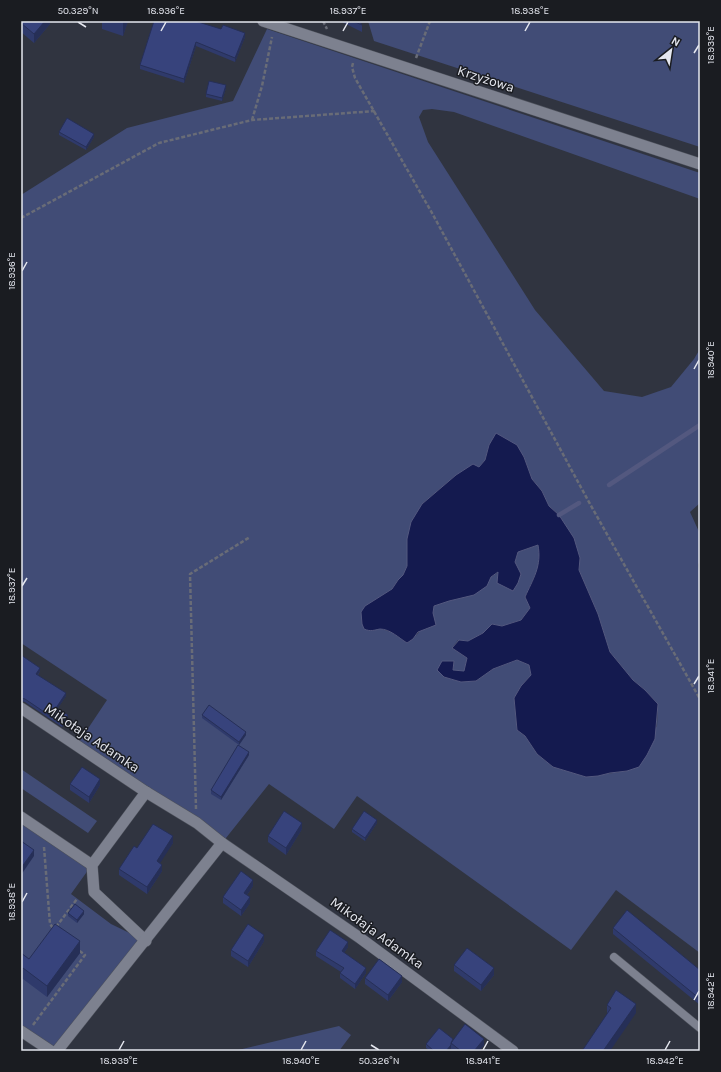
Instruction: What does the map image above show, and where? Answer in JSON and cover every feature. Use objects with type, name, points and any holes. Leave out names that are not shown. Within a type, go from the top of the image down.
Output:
[{"type":"street","name":"Krzyżowa","points":[[263,21],[700,164]]},
{"type":"street","name":"Mikołaja Adamka","points":[[21,708],[146,792],[197,823],[222,843],[360,938],[512,1051]]},
{"type":"street","name":"Mikołaja Adamka","points":[[92,865],[146,792]]},
{"type":"street","points":[[21,817],[92,865],[94,892],[146,940]]},
{"type":"street","points":[[57,1051],[222,843]]},
{"type":"street","points":[[21,1031],[51,1051]]},
{"type":"lane","points":[[614,957],[700,1028]]},
{"type":"path","points":[[411,70],[430,21]]},
{"type":"path","points":[[252,120],[262,86],[274,25]]},
{"type":"path","points":[[356,52],[352,67],[353,72],[432,213],[590,504],[700,699]]},
{"type":"path","points":[[21,218],[159,143],[252,120],[375,111]]},
{"type":"path","points":[[197,823],[190,574],[250,537]]},
{"type":"path","points":[[44,847],[50,924],[54,930],[77,899]]},
{"type":"path","points":[[27,1021],[33,1025],[85,955],[73,945]]},
{"type":"shaded area","points":[[368,21],[700,21],[700,147],[374,41]]},
{"type":"shaded area","points":[[267,29],[700,173],[700,199],[454,112],[432,109],[423,110],[419,117],[428,142],[535,310],[604,391],[642,397],[671,387],[694,359],[700,349],[700,503],[690,512],[700,534],[700,560],[698,565],[700,578],[700,953],[616,890],[571,950],[357,796],[334,829],[269,784],[222,843],[77,745],[107,700],[21,643],[21,195],[127,128],[233,101]],"holes":[[[496,434],[524,457],[532,479],[542,491],[549,506],[559,515],[580,558],[579,570],[598,614],[610,652],[633,680],[658,704],[657,726],[627,771],[586,777],[553,767],[537,754],[525,736],[517,730],[514,698],[521,686],[531,675],[529,665],[517,660],[493,669],[476,681],[461,682],[444,677],[454,661],[453,670],[464,672],[467,658],[452,648],[458,640],[468,641],[483,633],[492,624],[502,626],[521,620],[530,608],[525,597],[537,571],[540,557],[538,545],[518,552],[515,562],[491,577],[486,586],[434,606],[433,611],[424,627],[407,643],[393,633],[382,629],[379,598],[392,589],[403,575],[407,566],[407,539],[422,504],[456,475],[479,467],[485,460],[489,445]]]},
{"type":"shaded area","points":[[496,433],[517,445],[524,457],[532,479],[542,491],[549,506],[559,515],[574,538],[580,558],[579,570],[598,614],[610,652],[633,680],[658,704],[655,739],[639,767],[627,771],[586,777],[553,767],[537,754],[525,736],[517,730],[514,698],[521,686],[531,675],[529,665],[517,660],[493,669],[476,681],[461,682],[444,677],[437,670],[442,661],[454,661],[453,670],[464,671],[467,658],[452,648],[459,640],[468,641],[483,633],[492,624],[502,626],[521,620],[530,608],[525,597],[538,566],[538,545],[518,552],[515,562],[521,574],[513,591],[497,583],[498,572],[491,577],[487,586],[474,595],[434,606],[433,613],[436,625],[418,632],[413,639],[407,643],[384,629],[371,631],[364,629],[361,612],[365,606],[392,589],[403,575],[407,566],[407,539],[411,522],[422,504],[456,475],[473,464],[479,467],[485,460],[489,445]]},
{"type":"shaded area","points":[[21,769],[97,821],[88,833],[21,788]]},
{"type":"shaded area","points":[[21,817],[91,866],[71,894],[111,924],[146,941],[57,1051],[21,1031]]},
{"type":"shaded area","points":[[339,1026],[351,1035],[339,1051],[234,1051]]},
{"type":"building","points":[[21,21],[45,21],[34,34],[21,23]]},
{"type":"building","points":[[154,21],[195,21],[221,29],[223,25],[245,33],[235,58],[196,42],[184,79],[140,65]]},
{"type":"building","points":[[353,21],[359,21],[362,25]]},
{"type":"building","points":[[209,81],[226,85],[222,98],[206,94]]},
{"type":"building","points":[[67,118],[94,134],[86,147],[59,132]]},
{"type":"building","points":[[21,655],[40,668],[36,674],[66,693],[56,708],[68,715],[62,724],[25,699],[21,698]]},
{"type":"building","points":[[209,705],[246,732],[239,742],[202,715]]},
{"type":"building","points":[[238,745],[249,752],[221,797],[211,790]]},
{"type":"building","points":[[82,767],[100,779],[89,797],[70,784]]},
{"type":"building","points":[[284,811],[302,823],[286,848],[268,836]]},
{"type":"building","points":[[364,811],[377,820],[365,838],[352,829]]},
{"type":"building","points":[[153,824],[173,836],[157,861],[162,865],[147,887],[119,869],[134,846],[137,848]]},
{"type":"building","points":[[21,841],[34,850],[21,868]]},
{"type":"building","points":[[241,871],[253,880],[244,893],[250,897],[241,910],[223,897]]},
{"type":"building","points":[[75,904],[84,911],[77,920],[68,913]]},
{"type":"building","points":[[627,910],[700,970],[700,999],[613,928]]},
{"type":"building","points":[[55,924],[80,941],[47,986],[23,968],[21,970],[21,953],[29,959]]},
{"type":"building","points":[[248,924],[264,935],[248,961],[231,950]]},
{"type":"building","points":[[330,930],[348,942],[342,951],[366,968],[355,984],[340,973],[344,968],[316,951]]},
{"type":"building","points":[[467,948],[494,968],[481,985],[454,965]]},
{"type":"building","points":[[379,959],[402,976],[388,995],[365,978]]},
{"type":"building","points":[[616,990],[636,1004],[603,1051],[582,1051],[611,1008],[607,1005]]},
{"type":"building","points":[[465,1024],[484,1039],[474,1051],[461,1051],[451,1043]]},
{"type":"building","points":[[439,1028],[453,1039],[451,1045],[446,1051],[434,1051],[426,1044]]},
{"type":"waterway","points":[[609,485],[700,425]]},
{"type":"waterway","points":[[559,515],[579,503]]}]
